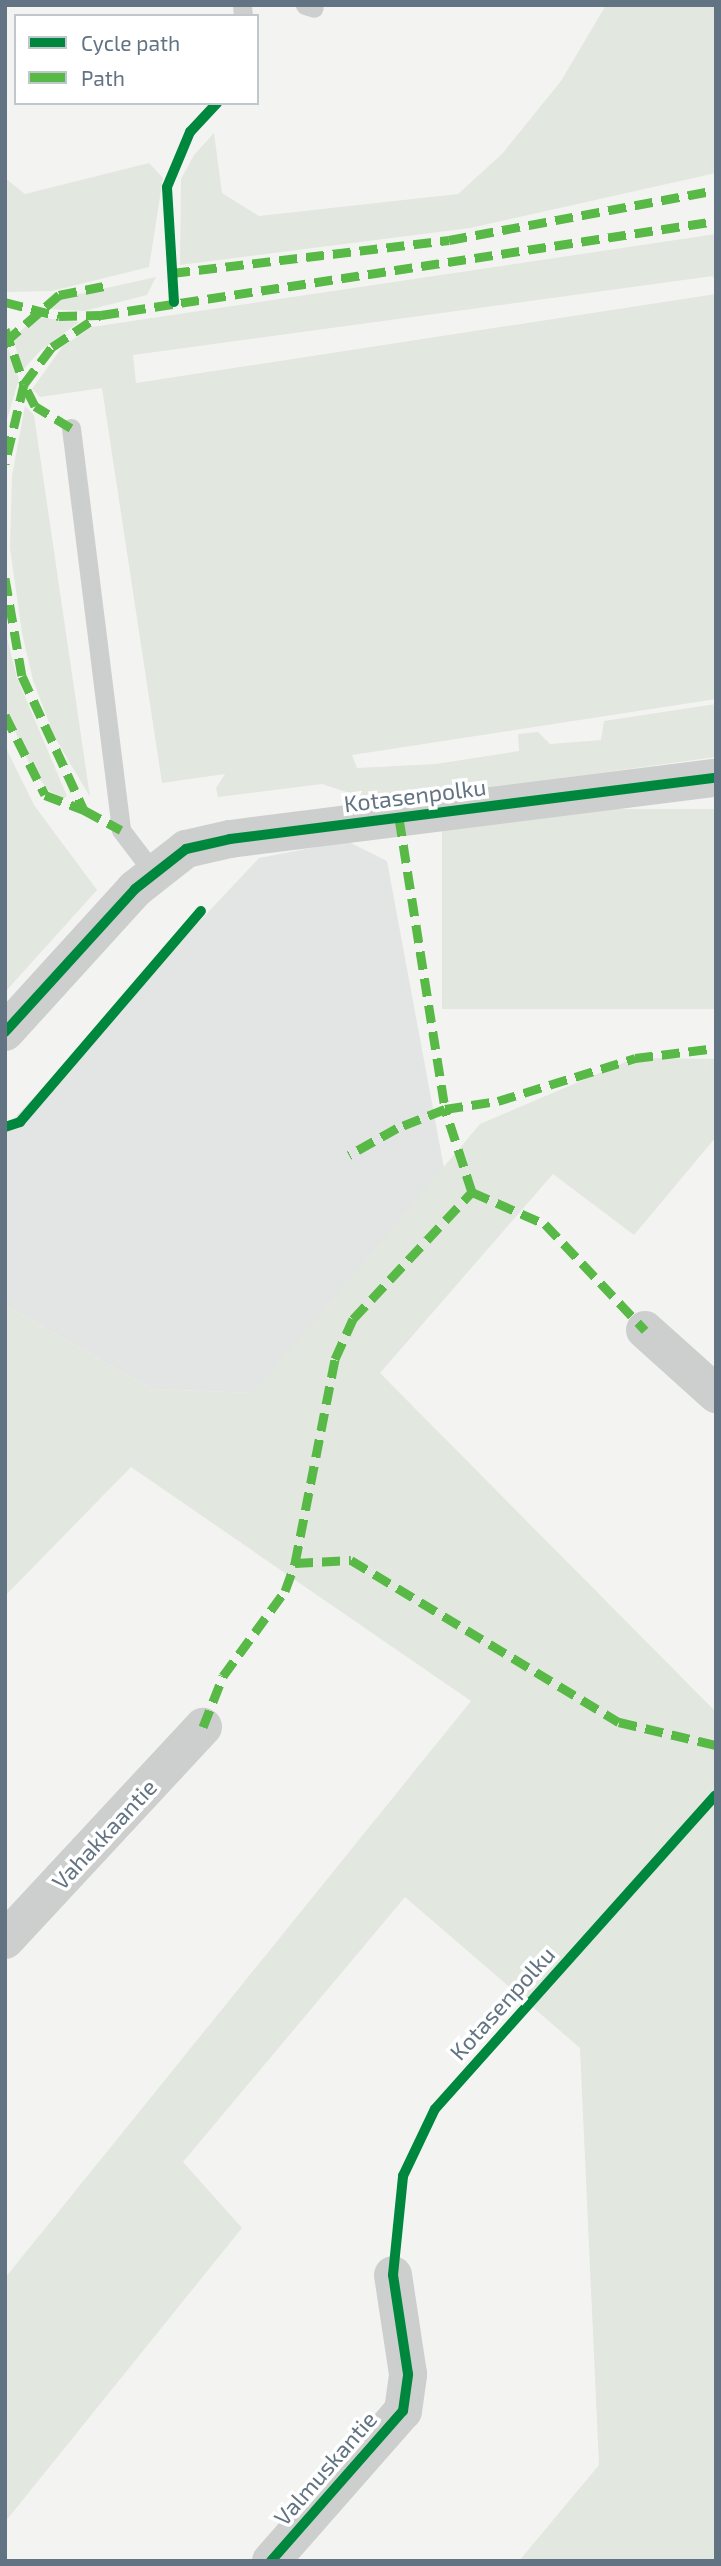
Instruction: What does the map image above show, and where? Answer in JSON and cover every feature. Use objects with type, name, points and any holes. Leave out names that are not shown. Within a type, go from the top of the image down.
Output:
[{"type":"street","name":"Kotasenpolku","points":[[5,1032],[144,881],[186,849],[230,839],[716,778]]},
{"type":"street","points":[[645,1330],[716,1394]]},
{"type":"street","name":"Vahakkaantie","points":[[5,1940],[203,1727]]},
{"type":"street","name":"Valmuskantie","points":[[271,2561],[403,2411],[408,2374],[393,2275]]},
{"type":"lane","points":[[71,428],[121,830],[144,881]]},
{"type":"shaded area","points":[[606,5],[716,5],[716,173],[470,228],[180,265],[181,179],[194,155],[214,133],[222,193],[259,216],[458,194],[502,154],[561,81]]},
{"type":"shaded area","points":[[149,163],[163,178],[149,267],[52,291],[5,292],[5,178],[25,194]]},
{"type":"shaded area","points":[[716,234],[716,286],[713,276],[133,355],[136,383],[716,294],[716,699],[352,755],[357,768],[436,764],[519,751],[518,734],[538,732],[550,744],[601,740],[604,721],[716,704],[716,757],[380,803],[322,784],[218,797],[216,788],[225,774],[162,783],[102,388],[40,397],[32,389],[63,346],[92,327]]},
{"type":"shaded area","points":[[156,277],[147,295],[84,311],[48,309],[61,298]]},
{"type":"shaded area","points":[[36,317],[79,322],[40,351],[22,371],[13,338]]},
{"type":"shaded area","points":[[7,345],[19,379],[5,426],[5,349]]},
{"type":"shaded area","points":[[25,406],[34,415],[90,797],[54,736],[33,680],[22,633],[10,548],[12,476]]},
{"type":"shaded area","points":[[5,630],[17,678],[67,796],[63,799],[48,790],[31,768],[6,710]]},
{"type":"shaded area","points":[[5,746],[34,805],[97,890],[5,992]]},
{"type":"shaded area","points":[[442,809],[716,809],[716,1009],[442,1009]]},
{"type":"shaded area","points":[[347,841],[387,861],[444,1168],[254,1393],[152,1389],[5,1305],[5,1128],[259,858]]},
{"type":"shaded area","points":[[635,1058],[716,1059],[716,1137],[634,1235],[553,1174],[380,1373],[716,1712],[716,2561],[519,2561],[599,2465],[580,2048],[405,1897],[183,2162],[242,2228],[5,2522],[5,2278],[471,1701],[131,1467],[5,1596],[5,1305],[152,1389],[253,1393],[480,1124]]},
{"type":"marked path","points":[[172,273],[449,240],[716,190]]},
{"type":"marked path","points":[[5,302],[59,316],[101,315],[716,221]]},
{"type":"marked path","points":[[5,342],[59,295],[104,286]]},
{"type":"marked path","points":[[71,428],[35,406],[24,384],[52,347],[100,315]]},
{"type":"marked path","points":[[5,329],[24,384],[5,464]]},
{"type":"marked path","points":[[5,578],[22,676],[84,810],[121,830]]},
{"type":"marked path","points":[[5,715],[45,795],[84,810]]},
{"type":"marked path","points":[[399,818],[445,1109],[498,1101],[635,1058],[716,1048]]},
{"type":"marked path","points":[[295,1563],[335,1359],[353,1319],[472,1192],[445,1109],[397,1128],[349,1155]]},
{"type":"marked path","points":[[472,1192],[545,1224],[645,1330]]},
{"type":"marked path","points":[[203,1727],[223,1676],[285,1591],[295,1563],[351,1560],[619,1722],[716,1745]]},
{"type":"cycle path","points":[[174,302],[167,187],[190,132],[215,105]]},
{"type":"cycle path","points":[[5,1032],[135,889],[186,849],[230,839],[716,778]]},
{"type":"cycle path","points":[[5,1127],[20,1122],[201,911]]},
{"type":"cycle path","points":[[271,2561],[403,2411],[408,2374],[393,2275],[403,2176],[435,2109],[716,1795]]}]
